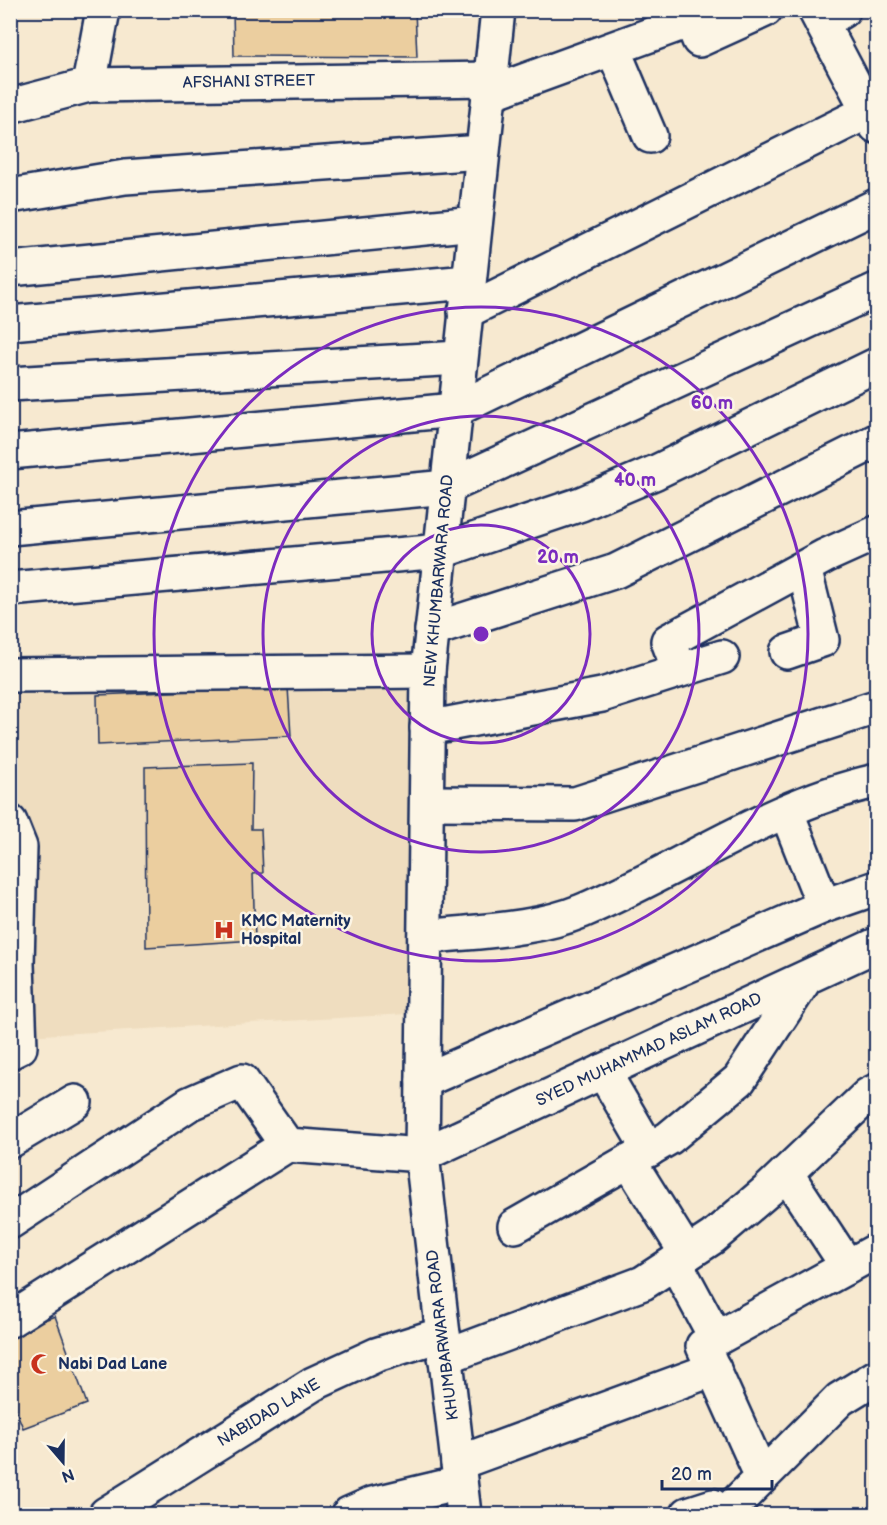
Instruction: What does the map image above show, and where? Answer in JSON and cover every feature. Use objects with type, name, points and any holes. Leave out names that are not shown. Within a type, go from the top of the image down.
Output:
[{"type":"street","points":[[89,85],[103,10]]},
{"type":"street","name":"NEW KHUMBARWARA ROAD","points":[[422,1155],[428,671],[498,10]]},
{"type":"street","name":"AFSHANI STREET","points":[[10,106],[89,85],[489,86],[613,49],[691,20],[699,40],[765,10]]},
{"type":"street","points":[[10,323],[467,297],[871,105],[827,15]]},
{"type":"street","points":[[613,49],[650,136]]},
{"type":"street","points":[[10,196],[125,177],[482,152]]},
{"type":"street","points":[[10,452],[455,410],[876,206]]},
{"type":"street","points":[[10,268],[475,223]]},
{"type":"street","points":[[10,528],[447,487],[876,290]]},
{"type":"street","points":[[10,384],[460,358]]},
{"type":"street","points":[[10,589],[441,551],[581,504],[656,472],[876,365]]},
{"type":"street","points":[[432,630],[616,571],[876,441]]},
{"type":"street","points":[[679,670],[668,641],[804,568],[876,533]]},
{"type":"street","points":[[787,652],[822,640],[804,568]]},
{"type":"street","points":[[427,728],[582,700],[722,657]]},
{"type":"street","points":[[10,675],[428,671]]},
{"type":"street","points":[[426,803],[575,804],[876,707]]},
{"type":"street","points":[[425,937],[521,926],[579,912],[787,813],[847,788],[876,781]]},
{"type":"street","points":[[787,813],[824,906]]},
{"type":"street","points":[[10,822],[20,847],[15,865],[14,952],[20,1047],[10,1052]]},
{"type":"street","points":[[423,1081],[824,906],[876,888]]},
{"type":"street","name":"SYED MUHAMMAD ASLAM ROAD","points":[[422,1155],[876,945]]},
{"type":"street","points":[[515,1226],[669,1138],[739,1080],[806,978]]},
{"type":"street","points":[[603,1071],[681,1258],[762,1477]]},
{"type":"street","points":[[10,1222],[189,1104],[242,1081],[287,1145]]},
{"type":"street","name":"NABIDAD LANE","points":[[106,1515],[313,1384],[376,1355],[444,1346],[643,1283],[713,1238],[868,1095],[876,1091]]},
{"type":"street","points":[[10,1141],[75,1102]]},
{"type":"street","points":[[10,1320],[287,1145],[422,1155]]},
{"type":"street","name":"KHUMBARWARA ROAD","points":[[422,1155],[460,1487]]},
{"type":"street","points":[[786,1173],[848,1267]]},
{"type":"street","points":[[349,1515],[372,1504],[460,1487],[715,1354],[876,1251]]},
{"type":"street","points":[[725,1515],[840,1399],[876,1377]]},
{"type":"street","points":[[688,1515],[713,1506],[716,1515]]},
{"type":"shaded area","name":"KMC Maternity Hospital","points":[[428,671],[424,1013],[25,1036],[16,675]]},
{"type":"building","points":[[233,10],[415,10],[417,57],[234,56]]},
{"type":"building","points":[[288,687],[291,736],[98,745],[97,695]]},
{"type":"building","points":[[252,763],[251,829],[261,829],[263,873],[253,874],[255,940],[146,947],[145,767]]},
{"type":"building","name":"Nabi Dad Lane","points":[[55,1316],[87,1404],[23,1428],[10,1395],[10,1333]]},
{"type":"place","name":"KMC Maternity Hospital","points":[[224,930]]},
{"type":"place","name":"Nabi Dad Lane","points":[[41,1364]]}]
